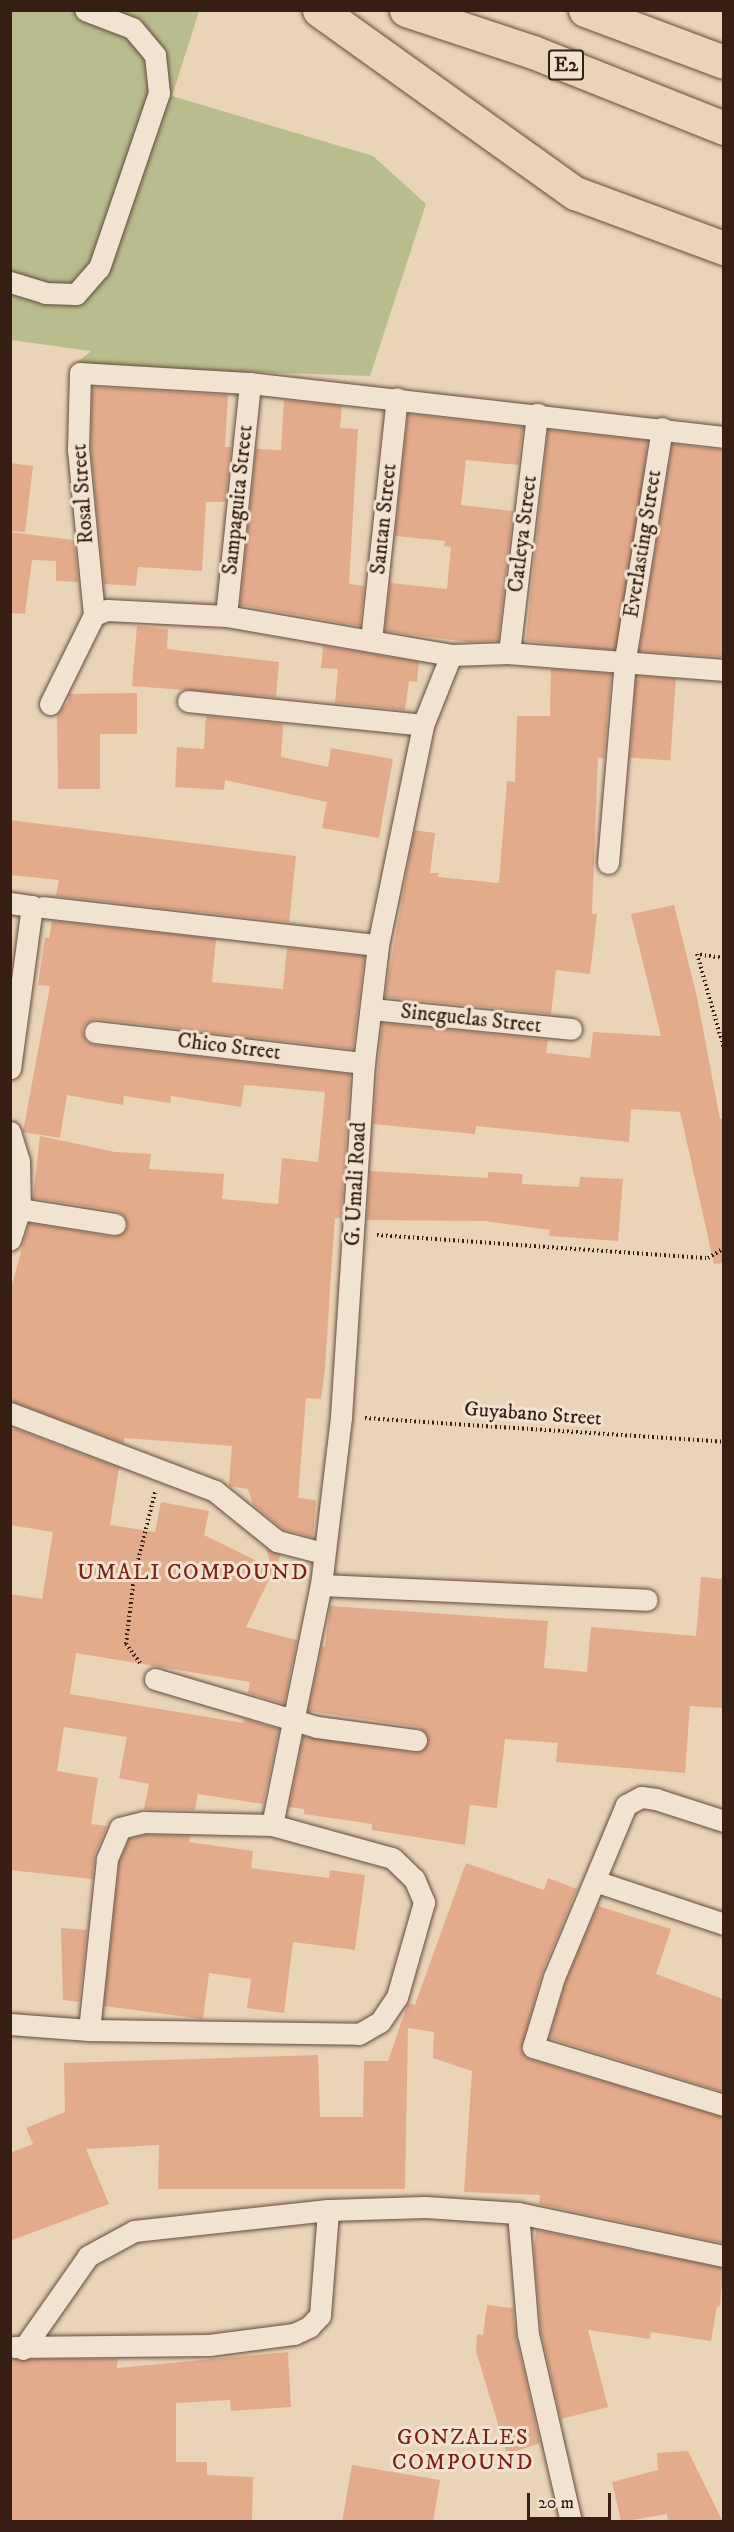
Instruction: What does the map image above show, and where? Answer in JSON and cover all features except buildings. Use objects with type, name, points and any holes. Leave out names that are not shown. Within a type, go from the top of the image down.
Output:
[{"type":"highway","points":[[319,10],[575,193],[723,248]]},
{"type":"highway","name":"E2","points":[[406,10],[533,52],[723,128]]},
{"type":"highway","points":[[585,10],[723,62]]},
{"type":"street","points":[[10,282],[45,293],[76,294],[99,267],[159,93],[154,55],[132,28],[85,10]]},
{"type":"street","name":"Rosal Street","points":[[94,615],[78,450],[80,373],[250,383]]},
{"type":"street","points":[[250,383],[662,428],[723,437]]},
{"type":"street","name":"Sampaguita Street","points":[[226,616],[250,383]]},
{"type":"street","name":"Santan Street","points":[[371,640],[397,398]]},
{"type":"street","name":"Catleya Street","points":[[509,653],[537,414]]},
{"type":"street","name":"Everlasting Street","points":[[608,863],[625,660],[662,428]]},
{"type":"street","points":[[50,704],[94,615],[121,609],[226,616],[451,655],[509,653],[625,660],[723,670]]},
{"type":"street","name":"G. Umali Road","points":[[272,1825],[321,1585],[341,1417],[364,1062],[378,945],[423,725],[451,655]]},
{"type":"street","points":[[188,701],[423,725]]},
{"type":"street","points":[[10,903],[32,906],[10,1070]]},
{"type":"street","points":[[43,907],[187,926],[378,945]]},
{"type":"street","name":"Sineguelas Street","points":[[372,1009],[571,1029]]},
{"type":"street","name":"Chico Street","points":[[95,1032],[364,1062]]},
{"type":"street","points":[[10,1132],[19,1161],[20,1209],[10,1239]]},
{"type":"street","points":[[20,1209],[116,1224]]},
{"type":"street","points":[[10,1413],[215,1491],[278,1541],[323,1553]]},
{"type":"street","points":[[321,1585],[647,1600]]},
{"type":"street","points":[[155,1679],[327,1729],[416,1740]]},
{"type":"street","points":[[723,1821],[641,1797],[626,1805],[554,1977],[533,2047],[723,2105]]},
{"type":"street","points":[[10,2024],[89,2030],[359,2034],[380,2022],[397,1997],[424,1902],[414,1879],[392,1858],[272,1825],[144,1822],[120,1828],[107,1859],[89,2030]]},
{"type":"street","points":[[595,1881],[723,1924]]},
{"type":"street","points":[[17,2348],[88,2256],[134,2231],[328,2210],[425,2207],[518,2213],[723,2256]]},
{"type":"street","points":[[17,2348],[208,2345],[294,2334],[309,2327],[320,2315],[328,2210]]},
{"type":"street","points":[[518,2213],[528,2334],[572,2522]]},
{"type":"path","points":[[723,958],[697,954],[723,1049]]},
{"type":"path","points":[[354,1233],[708,1258],[723,1248]]},
{"type":"path","name":"Guyabano Street","points":[[341,1417],[723,1442]]},
{"type":"path","points":[[155,1679],[126,1644],[134,1577],[160,1470]]},
{"type":"green space","points":[[11,11],[199,11],[172,96],[373,156],[426,204],[370,376],[73,366],[91,351],[11,340]]},
{"type":"district","name":"UMALI COMPOUND","points":[[193,1573]]},
{"type":"district","name":"GONZALES COMPOUND","points":[[463,2450]]}]
